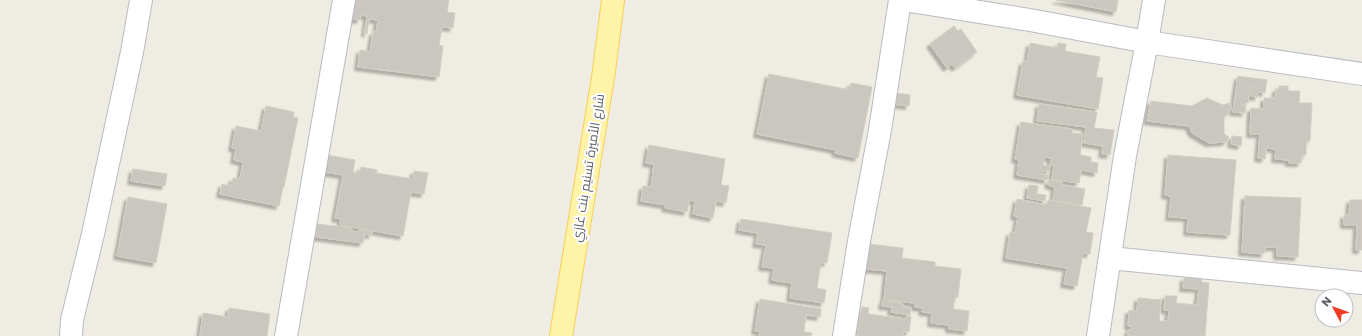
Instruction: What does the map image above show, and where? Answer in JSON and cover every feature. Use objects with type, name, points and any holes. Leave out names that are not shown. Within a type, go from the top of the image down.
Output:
[{"type":"main road","name":"شارع الأميرة تسنيم بنت غازي","points":[[561,336],[604,71],[613,0]]},
{"type":"street","points":[[71,336],[72,320],[93,234],[132,52],[141,0]]},
{"type":"street","points":[[286,336],[344,0]]},
{"type":"street","points":[[844,336],[859,241],[880,130],[900,0]]},
{"type":"street","points":[[904,0],[1030,20],[1147,42],[1362,74]]},
{"type":"street","points":[[1098,336],[1125,156],[1154,0]]},
{"type":"street","points":[[1110,258],[1362,283]]},
{"type":"building","points":[[353,0],[449,0],[447,12],[455,13],[453,28],[442,27],[439,45],[443,46],[439,77],[358,67],[360,50],[370,52],[373,32],[376,32],[378,20],[369,19],[367,34],[365,33],[367,16],[361,15],[360,20],[342,18]]},
{"type":"building","points":[[1056,0],[1118,0],[1116,12]]},
{"type":"building","points":[[954,26],[958,31],[961,29],[977,52],[955,68],[952,64],[947,68],[930,44]]},
{"type":"building","points":[[1030,43],[1057,48],[1058,43],[1066,44],[1065,51],[1100,57],[1096,77],[1103,78],[1098,109],[1017,95],[1023,61],[1027,62]]},
{"type":"building","points":[[769,74],[850,90],[851,83],[872,87],[858,158],[835,153],[836,150],[757,134]]},
{"type":"building","points":[[1238,76],[1267,80],[1265,93],[1258,92],[1258,97],[1251,96],[1252,86],[1250,86],[1248,103],[1244,102],[1243,105],[1246,106],[1245,113],[1233,112]]},
{"type":"building","points":[[1279,86],[1288,86],[1288,91],[1300,91],[1299,103],[1312,103],[1310,141],[1306,141],[1306,155],[1301,155],[1301,163],[1289,163],[1289,160],[1275,159],[1276,149],[1266,148],[1265,159],[1258,158],[1260,134],[1250,134],[1251,108],[1264,109],[1264,98],[1275,98],[1276,89],[1279,89]]},
{"type":"building","points":[[895,93],[910,95],[909,106],[893,104]]},
{"type":"building","points":[[1207,98],[1223,105],[1229,103],[1232,109],[1224,117],[1224,134],[1229,137],[1226,142],[1209,143],[1192,133],[1189,126],[1147,121],[1151,101],[1192,106]]},
{"type":"building","points":[[1039,104],[1097,112],[1094,128],[1114,130],[1110,155],[1102,154],[1103,146],[1084,143],[1086,127],[1037,121]]},
{"type":"building","points":[[266,106],[294,112],[293,117],[298,118],[279,206],[220,194],[222,184],[231,186],[233,178],[240,179],[243,162],[234,160],[236,149],[232,148],[236,126],[261,131]]},
{"type":"building","points":[[1021,122],[1072,129],[1072,133],[1083,134],[1080,155],[1091,157],[1091,162],[1098,163],[1097,173],[1081,170],[1079,183],[1052,179],[1054,165],[1050,165],[1051,158],[1044,157],[1043,165],[1050,166],[1049,171],[1044,170],[1043,175],[1048,175],[1047,180],[1017,175],[1019,160],[1015,159]]},
{"type":"building","points":[[1232,136],[1242,137],[1241,146],[1231,144]]},
{"type":"building","points":[[649,145],[725,159],[721,185],[729,186],[726,203],[716,201],[713,218],[693,214],[695,201],[689,200],[687,212],[665,208],[666,205],[641,201],[643,186],[651,187],[654,164],[646,163]]},
{"type":"building","points":[[326,155],[355,160],[353,172],[360,173],[361,167],[377,170],[376,173],[413,179],[414,171],[428,173],[424,194],[411,192],[403,236],[340,225],[341,219],[335,218],[343,175],[324,172]]},
{"type":"building","points":[[1168,155],[1236,160],[1230,235],[1187,232],[1188,218],[1169,217],[1171,196],[1165,195]]},
{"type":"building","points":[[133,169],[167,174],[165,186],[131,181]]},
{"type":"building","points":[[1049,180],[1062,182],[1062,185],[1085,189],[1082,205],[1053,200],[1055,187],[1048,185]]},
{"type":"building","points":[[1029,185],[1038,186],[1037,194],[1046,195],[1045,201],[1027,198]]},
{"type":"building","points":[[1245,196],[1301,198],[1298,257],[1277,256],[1277,247],[1265,247],[1264,254],[1242,252]]},
{"type":"building","points":[[128,197],[167,204],[156,263],[117,256]]},
{"type":"building","points":[[1017,199],[1047,205],[1048,200],[1091,208],[1086,232],[1093,233],[1090,254],[1083,253],[1077,286],[1064,284],[1067,268],[1006,258],[1010,232],[1015,233],[1018,217],[1014,216]]},
{"type":"building","points":[[1350,200],[1362,200],[1362,250],[1356,250],[1357,225],[1344,225],[1344,215],[1349,215]]},
{"type":"building","points":[[741,219],[832,233],[827,263],[821,262],[817,288],[826,290],[824,303],[790,298],[792,283],[772,280],[774,268],[762,267],[766,245],[756,244],[758,233],[739,230]]},
{"type":"building","points":[[317,224],[352,228],[351,231],[358,232],[359,230],[372,232],[372,235],[364,234],[363,243],[316,237]]},
{"type":"building","points":[[869,244],[903,248],[902,258],[935,262],[935,266],[961,269],[958,297],[955,297],[953,309],[969,311],[967,331],[949,329],[949,325],[931,323],[932,313],[922,312],[923,308],[915,307],[915,303],[884,300],[887,271],[866,269]]},
{"type":"building","points":[[1184,278],[1202,279],[1201,282],[1209,283],[1205,336],[1128,336],[1128,330],[1130,331],[1131,326],[1128,326],[1129,310],[1137,311],[1138,298],[1161,300],[1159,321],[1168,321],[1169,310],[1164,310],[1165,296],[1177,296],[1176,303],[1197,305],[1199,289],[1183,288]]},
{"type":"building","points":[[760,299],[821,309],[820,317],[806,315],[804,332],[812,333],[811,336],[759,336],[760,331],[755,331]]},
{"type":"building","points":[[883,300],[903,304],[902,307],[911,308],[910,315],[891,312],[892,307],[882,306]]},
{"type":"building","points":[[862,307],[869,308],[868,314],[905,319],[906,316],[911,316],[909,332],[904,331],[903,336],[857,336]]},
{"type":"building","points":[[229,308],[270,314],[267,336],[200,336],[203,313],[228,317]]}]
